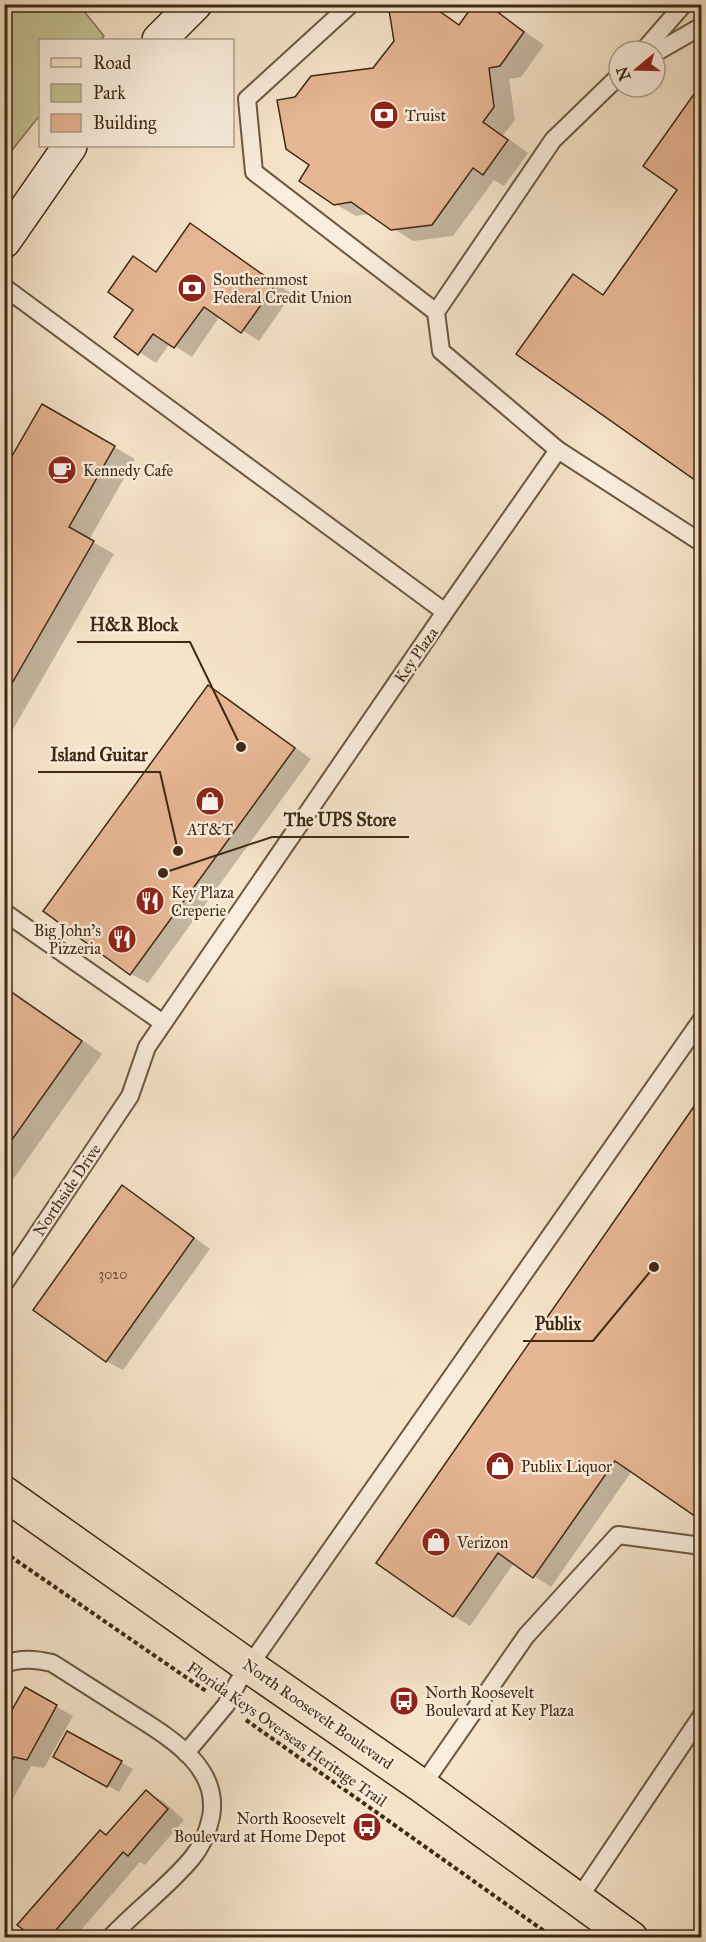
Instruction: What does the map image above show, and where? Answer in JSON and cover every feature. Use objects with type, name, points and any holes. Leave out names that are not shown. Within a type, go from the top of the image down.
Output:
[{"type":"main road","points":[[160,39],[195,4]]},
{"type":"main road","points":[[4,241],[69,147]]},
{"type":"main road","name":"North Roosevelt Boulevard","points":[[4,1493],[422,1786],[631,1938]]},
{"type":"lane","points":[[351,4],[247,99],[254,172],[436,312]]},
{"type":"lane","points":[[653,39],[684,4]]},
{"type":"lane","points":[[667,46],[702,26]]},
{"type":"lane","points":[[607,88],[553,140],[436,312],[441,351],[558,450],[702,543]]},
{"type":"lane","name":"Key Plaza","points":[[4,287],[445,612],[147,1047],[130,1096]]},
{"type":"lane","points":[[445,612],[558,450]]},
{"type":"lane","points":[[4,912],[163,1023]]},
{"type":"lane","points":[[186,1753],[226,1705],[238,1682],[702,1019]]},
{"type":"lane","name":"Northside Drive","points":[[4,1284],[130,1096]]},
{"type":"lane","points":[[422,1786],[526,1636],[618,1535],[702,1546]]},
{"type":"lane","points":[[4,1664],[14,1660],[33,1659],[52,1663],[160,1732],[198,1763],[207,1781],[214,1803],[209,1831],[193,1857],[132,1914],[110,1938]]},
{"type":"lane","points":[[579,1898],[702,1715]]},
{"type":"path","name":"Florida Keys Overseas Heritage Trail","points":[[4,1552],[226,1705],[554,1938]]},
{"type":"green space","points":[[5,4],[79,5],[104,36],[102,39],[39,39],[39,116],[5,159]]},
{"type":"building","name":"Truist","points":[[388,4],[429,4],[459,25],[474,4],[487,4],[524,32],[500,66],[489,68],[494,107],[483,122],[508,140],[483,175],[473,168],[432,225],[391,230],[351,202],[334,205],[299,181],[309,165],[286,149],[277,100],[295,97],[311,76],[373,68],[394,41]]},
{"type":"building","points":[[699,87],[702,89],[702,485],[516,354],[573,274],[603,295],[677,190],[643,166]]},
{"type":"building","name":"Southernmost Federal Credit Union","points":[[190,223],[276,284],[241,333],[204,307],[174,348],[153,334],[138,355],[114,337],[133,310],[108,292],[133,256],[156,272]]},
{"type":"building","points":[[42,404],[115,446],[69,527],[94,541],[4,697],[4,470]]},
{"type":"building","points":[[208,685],[295,748],[130,975],[43,911]]},
{"type":"building","points":[[4,987],[82,1041],[4,1151]]},
{"type":"building","points":[[702,1095],[702,1521],[615,1461],[533,1578],[498,1553],[453,1617],[376,1563]]},
{"type":"building","points":[[122,1185],[194,1238],[106,1362],[33,1310]]},
{"type":"building","points":[[25,1687],[57,1705],[27,1760],[14,1757],[4,1775],[4,1724]]},
{"type":"building","points":[[67,1731],[122,1761],[107,1787],[53,1757]]},
{"type":"building","points":[[146,1790],[168,1809],[128,1856],[123,1852],[49,1938],[19,1938],[25,1931],[17,1925],[100,1830],[106,1835]]},
{"type":"place","name":"Truist","points":[[384,115]]},
{"type":"place","name":"Southernmost Federal Credit Union","points":[[192,288]]},
{"type":"place","name":"Kennedy Cafe","points":[[62,470]]},
{"type":"place","name":"H&R Block","points":[[241,747]]},
{"type":"place","name":"AT&T","points":[[210,801]]},
{"type":"place","name":"Island Guitar","points":[[178,851]]},
{"type":"place","name":"The UPS Store","points":[[163,873]]},
{"type":"place","name":"Key Plaza Creperie","points":[[150,901]]},
{"type":"place","name":"Big John's Pizzeria","points":[[122,939]]},
{"type":"place","name":"Publix","points":[[654,1267]]},
{"type":"place","name":"Publix Liquor","points":[[500,1466]]},
{"type":"place","name":"Verizon","points":[[436,1542]]},
{"type":"place","name":"North Roosevelt Boulevard at Key Plaza","points":[[404,1701]]},
{"type":"place","name":"North Roosevelt Boulevard at Home Depot","points":[[367,1827]]}]
